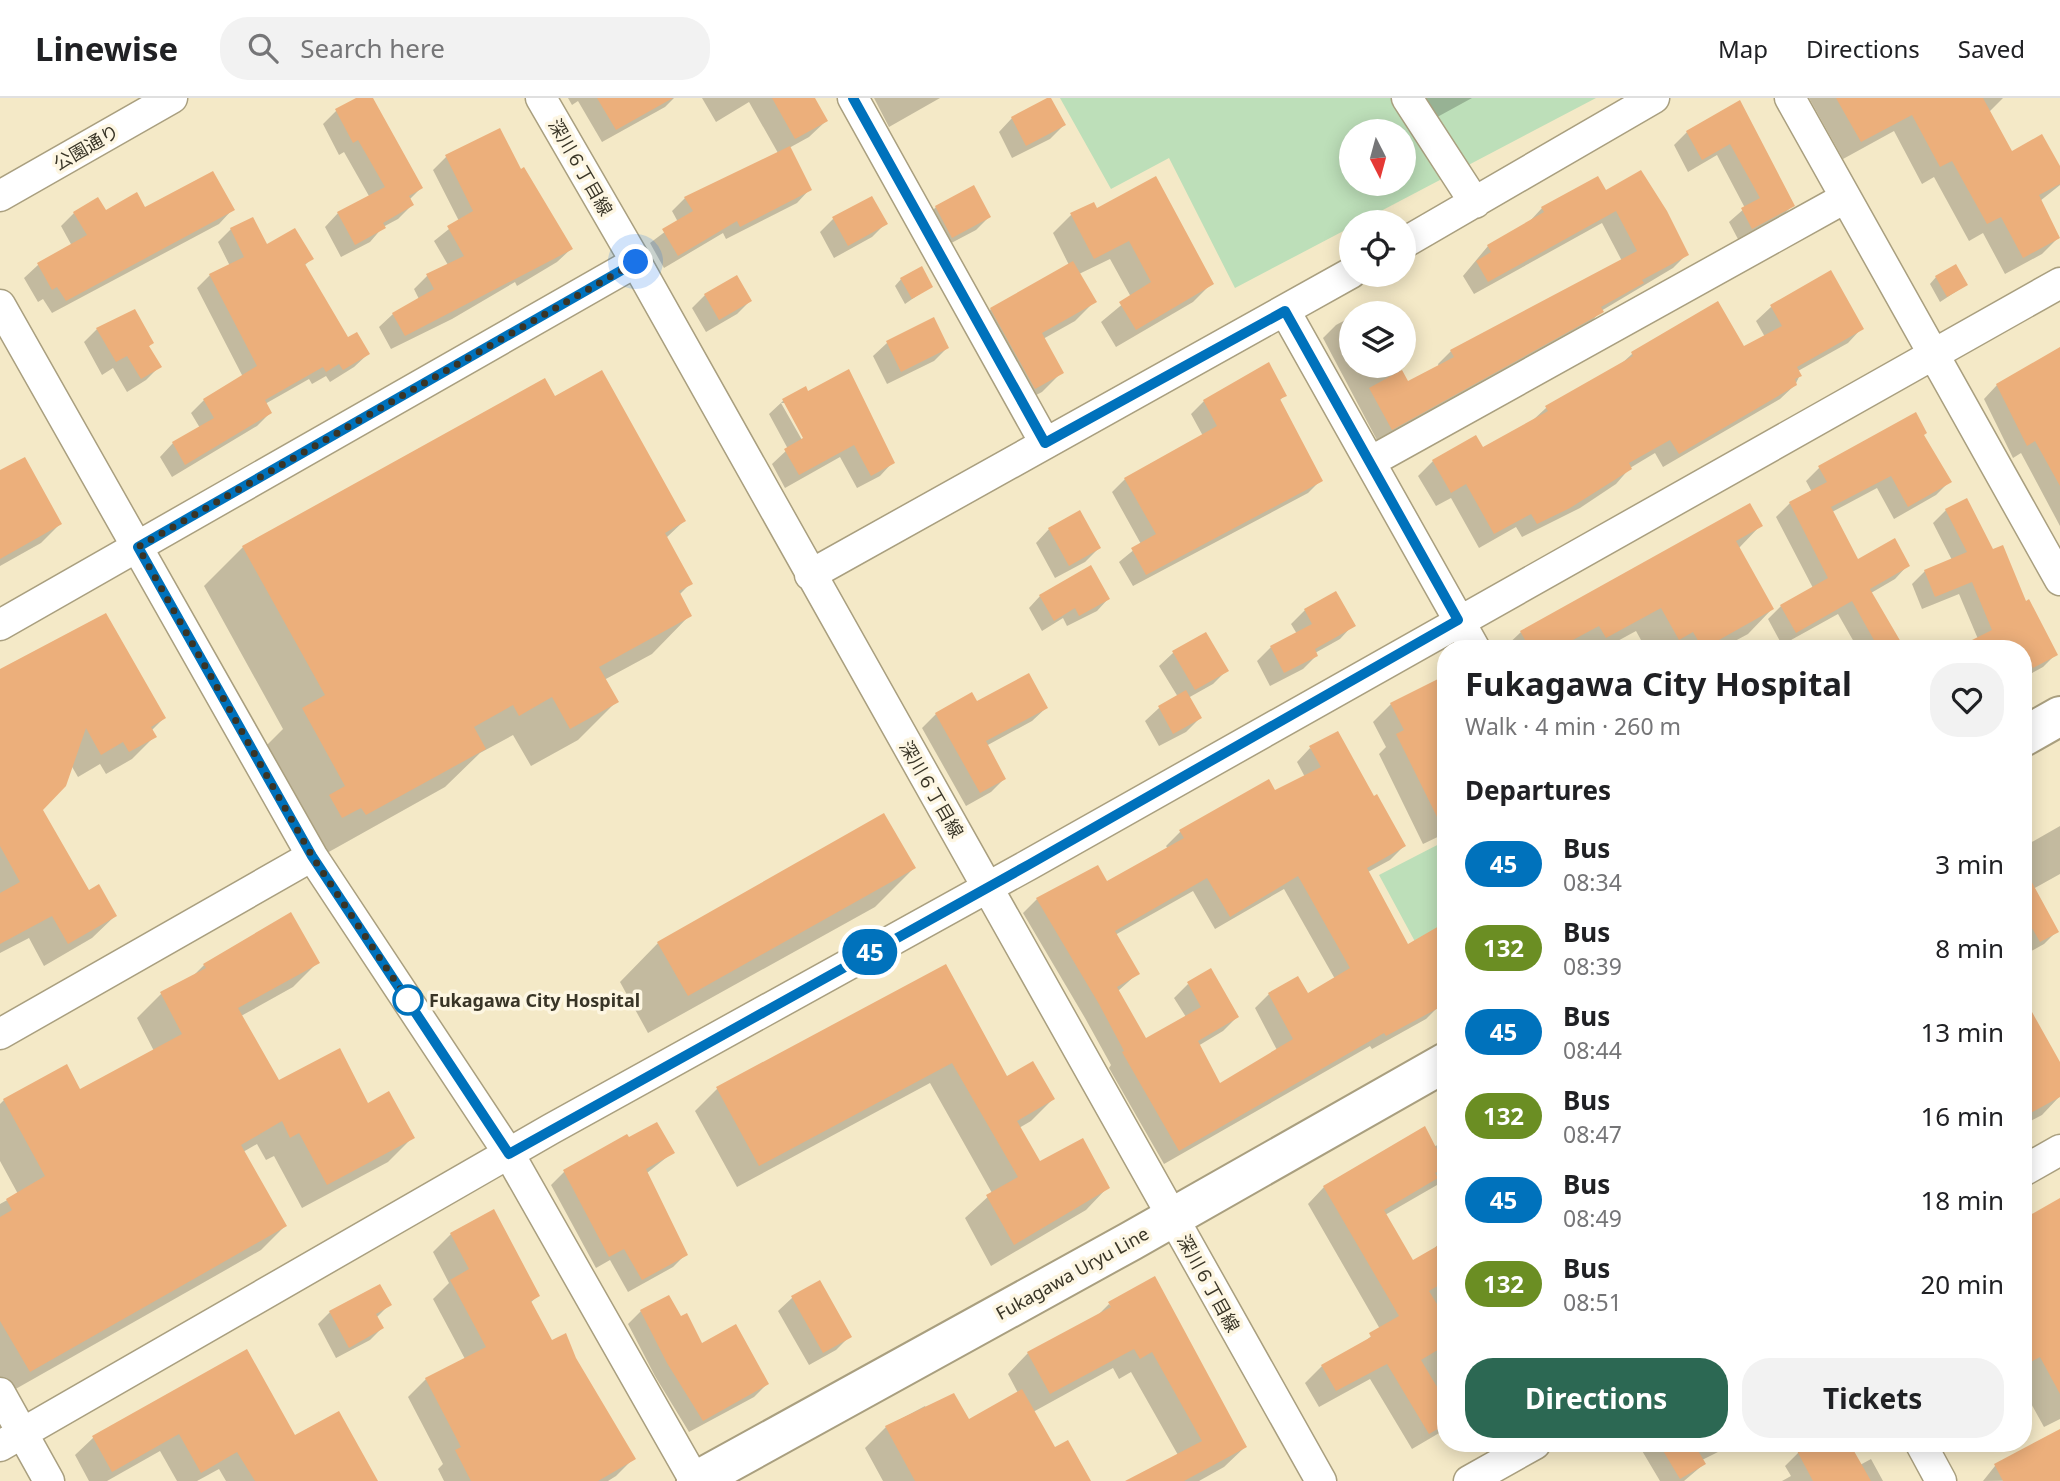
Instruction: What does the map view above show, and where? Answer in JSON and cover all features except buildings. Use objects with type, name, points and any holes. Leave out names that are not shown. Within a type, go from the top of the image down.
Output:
[{"type":"main road","points":[[2032,732],[2060,716]]},
{"type":"main road","name":"Fukagawa Uryu Line","points":[[695,1481],[1173,1217],[1437,1067]]},
{"type":"street","name":"公園通り","points":[[0,197],[172,98]]},
{"type":"street","name":"深川６丁目線","points":[[541,98],[636,262],[1321,1481]]},
{"type":"street","points":[[853,98],[1045,443]]},
{"type":"street","points":[[1407,98],[1475,203]]},
{"type":"street","points":[[1416,236],[1654,98]]},
{"type":"street","points":[[1790,98],[2060,580]]},
{"type":"street","points":[[1370,462],[1845,198]]},
{"type":"street","points":[[0,625],[636,262]]},
{"type":"street","points":[[810,575],[1339,280]]},
{"type":"street","points":[[11,1440],[509,1154],[2060,283]]},
{"type":"street","points":[[0,305],[312,856],[509,1154],[695,1481]]},
{"type":"street","points":[[1285,311],[1470,640]]},
{"type":"street","points":[[0,1034],[312,856]]},
{"type":"street","points":[[2032,1166],[2060,1150]]},
{"type":"street","points":[[0,1393],[11,1440],[49,1481]]},
{"type":"street","points":[[1469,1481],[1521,1452]]},
{"type":"street","points":[[1925,1452],[1941,1481]]},
{"type":"green space","points":[[1060,98],[1596,98],[1416,193],[1416,119],[1339,119],[1339,196],[1409,196],[1383,210],[1339,210],[1339,233],[1235,288],[1169,158],[1111,189]]},
{"type":"green space","points":[[1437,845],[1437,982],[1379,875]]},
{"type":"bus line","name":"45","points":[[636,262],[138,547],[312,856],[509,1154],[691,1050],[1030,864],[1458,620],[1285,311],[1045,443],[853,98]]},
{"type":"place","name":"Fukagawa City Hospital","points":[[408,1000]]},
{"type":"route","points":[[408,1000],[411,1005],[312,856],[138,547],[636,262]]}]
